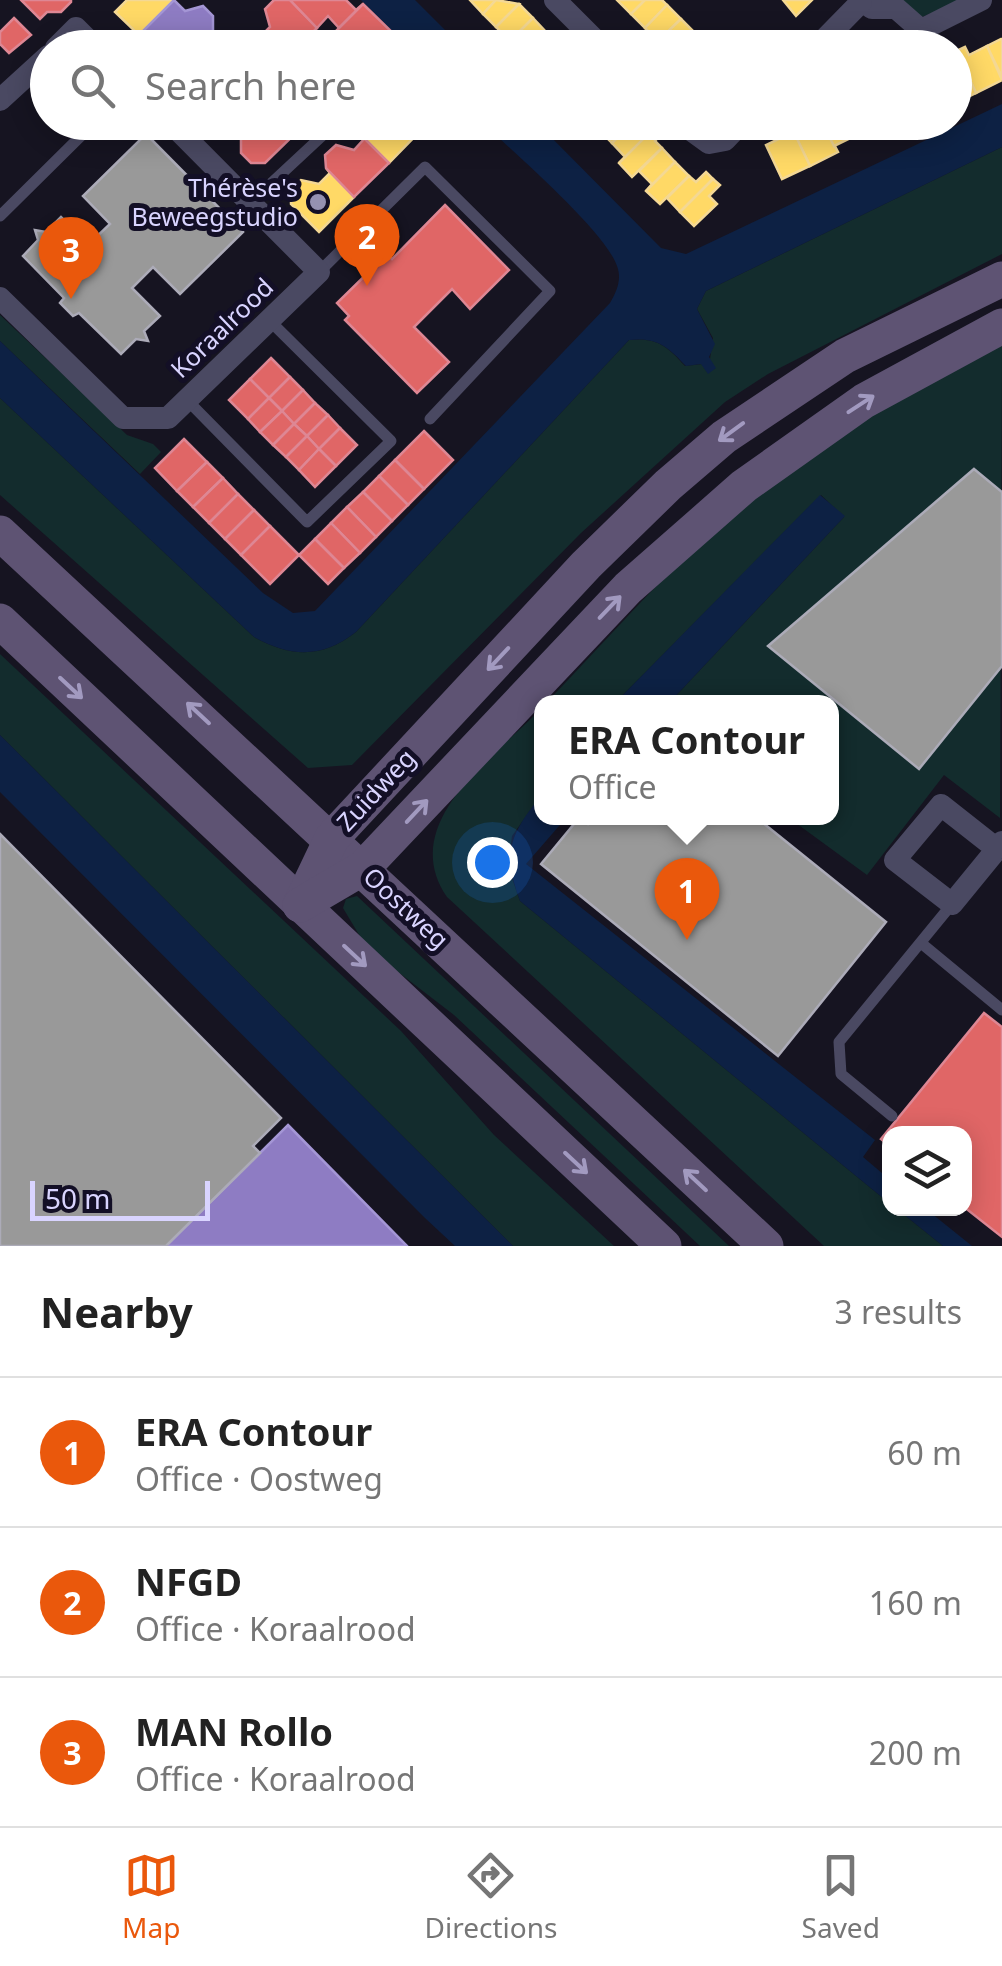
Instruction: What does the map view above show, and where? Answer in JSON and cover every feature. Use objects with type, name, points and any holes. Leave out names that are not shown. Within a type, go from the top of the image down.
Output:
[{"type":"main road","name":"Zuidweg","points":[[300,905],[332,838],[596,556],[700,456],[845,356],[1002,278]]},
{"type":"main road","name":"Zuidweg","points":[[300,905],[363,868],[610,607],[702,521],[788,453],[864,401],[1002,326]]},
{"type":"main road","name":"Oostweg","points":[[0,532],[766,1246]]},
{"type":"main road","points":[[0,621],[664,1246]]},
{"type":"street","points":[[554,0],[585,30]]},
{"type":"street","points":[[833,30],[861,1],[872,8],[896,8],[921,30],[981,0]]},
{"type":"street","points":[[0,100],[30,72]]},
{"type":"street","points":[[188,140],[319,272]]},
{"type":"street","name":"Koraalrood","points":[[0,298],[123,418],[168,418],[319,272]]},
{"type":"street","points":[[941,805],[999,846],[952,904],[896,860],[941,805]]},
{"type":"lane","points":[[0,216],[77,140]]},
{"type":"lane","points":[[250,203],[317,140]]},
{"type":"lane","points":[[319,272],[425,167],[550,290],[430,418]]},
{"type":"lane","points":[[187,400],[307,522],[391,441],[269,320]]},
{"type":"lane","points":[[892,1116],[841,1074],[839,1042],[952,904]]},
{"type":"lane","points":[[920,943],[1002,1010]]},
{"type":"green space","points":[[900,0],[963,0],[922,17]]},
{"type":"green space","points":[[1002,147],[1002,254],[768,374],[725,402],[581,533],[352,765],[308,768],[0,495],[0,398],[254,637],[293,651],[331,647],[356,632],[629,340],[654,342],[667,348],[685,366],[702,364],[708,373],[713,338],[697,309],[706,291]]},
{"type":"green space","points":[[0,315],[127,435],[153,444],[161,452],[140,474],[0,341]]},
{"type":"green space","points":[[1002,345],[1000,818],[944,775],[867,875],[799,825],[839,825],[839,695],[677,695],[844,517],[821,495],[623,695],[554,695],[693,549],[756,492],[840,432]]},
{"type":"green space","points":[[0,654],[401,1031],[494,1135],[614,1246],[513,1246],[0,735]]},
{"type":"green space","points":[[534,716],[534,805],[512,836],[508,867],[520,901],[882,1197],[882,1216],[906,1216],[943,1246],[824,1246],[447,897],[435,870],[434,843],[442,817],[458,793]]},
{"type":"green space","points":[[357,896],[729,1246],[700,1246],[454,1015],[367,948],[343,908],[346,899]]},
{"type":"water","points":[[361,0],[415,0],[445,30],[391,30]]},
{"type":"water","points":[[1002,104],[1002,147],[706,291],[697,309],[715,344],[709,357],[716,368],[708,374],[701,364],[686,366],[661,344],[629,340],[356,632],[318,651],[293,651],[254,637],[0,398],[0,341],[263,593],[293,613],[315,611],[610,303],[617,289],[617,266],[609,251],[557,192],[501,140],[554,140],[661,248],[686,254],[926,140],[972,140],[972,118]]},
{"type":"water","points":[[820,495],[845,516],[677,695],[623,695]]},
{"type":"water","points":[[0,735],[513,1246],[455,1246],[425,1218],[0,792]]},
{"type":"water","points":[[534,805],[534,825],[560,825],[526,864],[875,1140],[863,1157],[882,1173],[882,1197],[520,901],[511,869],[516,833]]},
{"type":"water","points":[[906,1216],[935,1216],[972,1246],[943,1246]]},
{"type":"building: Homes","points":[[127,0],[174,0],[144,30],[134,30],[115,12]]},
{"type":"building: Homes","points":[[470,0],[496,0],[483,14]]},
{"type":"building: Homes","points":[[496,0],[519,4],[496,27],[483,14]]},
{"type":"building: Homes","points":[[617,0],[645,0],[631,14]]},
{"type":"building: Homes","points":[[645,0],[662,0],[667,5],[645,28],[631,14]]},
{"type":"building: Homes","points":[[783,0],[812,0],[796,16]]},
{"type":"building: Homes","points":[[519,4],[533,18],[521,30],[496,27]]},
{"type":"building: Homes","points":[[667,5],[681,19],[670,30],[645,28]]},
{"type":"building: Homes","points":[[533,18],[544,30],[521,30]]},
{"type":"building: Homes","points":[[681,19],[692,30],[670,30]]},
{"type":"building: Homes","points":[[1002,39],[1002,77],[987,46]]},
{"type":"building: Homes","points":[[987,46],[1002,80],[976,93],[972,85],[972,54]]},
{"type":"building: Homes","points":[[366,140],[411,140],[389,163]]},
{"type":"building: Homes","points":[[642,140],[656,140],[662,148],[632,177],[619,163]]},
{"type":"building: Homes","points":[[643,140],[619,163],[625,157],[612,143]]},
{"type":"building: Homes","points":[[777,140],[798,140],[810,166],[782,179],[766,145]]},
{"type":"building: Homes","points":[[798,140],[832,140],[838,152],[810,166]]},
{"type":"building: Homes","points":[[662,148],[675,162],[646,191],[652,184],[639,171]]},
{"type":"building: Homes","points":[[675,162],[689,176],[660,204],[646,191]]},
{"type":"building: Homes","points":[[326,168],[354,197],[319,232],[291,204],[291,189],[301,180],[319,184],[330,173]]},
{"type":"building: Homes","points":[[706,172],[713,179],[680,212],[667,198],[689,176],[696,182]]},
{"type":"building: Homes","points":[[713,179],[720,185],[709,196],[717,204],[694,226],[680,212]]},
{"type":"building: Shops","points":[[21,0],[71,2],[61,12],[47,12],[40,19]]},
{"type":"building: Shops","points":[[274,0],[290,0],[317,28],[267,30],[270,27],[265,9]]},
{"type":"building: Shops","points":[[290,0],[346,0],[356,10],[363,4],[339,28],[328,16],[317,28]]},
{"type":"building: Shops","points":[[363,4],[390,30],[337,30]]},
{"type":"building: Shops","points":[[14,18],[30,36],[9,53],[0,44],[0,32]]},
{"type":"building: Shops","points":[[241,140],[289,140],[265,163],[251,163],[241,153]]},
{"type":"building: Shops","points":[[366,140],[389,163],[354,197],[326,168],[325,155],[336,145],[354,150]]},
{"type":"building: Shops","points":[[445,205],[509,270],[470,309],[452,289],[414,327],[449,362],[417,393],[345,320],[349,316],[337,303],[387,254],[392,259]]},
{"type":"building: Shops","points":[[271,358],[290,377],[269,398],[250,379]]},
{"type":"building: Shops","points":[[290,377],[303,390],[282,411],[269,398]]},
{"type":"building: Shops","points":[[250,379],[269,398],[248,419],[229,400]]},
{"type":"building: Shops","points":[[303,390],[315,403],[294,424],[282,411]]},
{"type":"building: Shops","points":[[269,398],[282,411],[260,432],[248,419]]},
{"type":"building: Shops","points":[[315,403],[328,415],[307,436],[294,424]]},
{"type":"building: Shops","points":[[282,411],[294,424],[273,445],[260,432]]},
{"type":"building: Shops","points":[[328,415],[340,428],[319,449],[307,436]]},
{"type":"building: Shops","points":[[294,424],[307,436],[286,457],[273,445]]},
{"type":"building: Shops","points":[[340,428],[357,445],[336,466],[319,449]]},
{"type":"building: Shops","points":[[424,431],[453,460],[424,489],[395,460]]},
{"type":"building: Shops","points":[[307,436],[319,449],[299,470],[286,457]]},
{"type":"building: Shops","points":[[184,439],[207,462],[177,491],[155,468]]},
{"type":"building: Shops","points":[[319,449],[336,466],[315,487],[299,470]]},
{"type":"building: Shops","points":[[395,460],[424,489],[408,505],[379,476]]},
{"type":"building: Shops","points":[[207,462],[223,478],[193,507],[177,491]]},
{"type":"building: Shops","points":[[379,476],[408,505],[392,521],[363,492]]},
{"type":"building: Shops","points":[[223,478],[238,494],[209,523],[193,507]]},
{"type":"building: Shops","points":[[363,492],[392,521],[376,537],[347,507]]},
{"type":"building: Shops","points":[[238,494],[254,510],[225,539],[209,523]]},
{"type":"building: Shops","points":[[347,507],[376,537],[360,553],[331,523]]},
{"type":"building: Shops","points":[[254,510],[270,526],[241,555],[225,539]]},
{"type":"building: Shops","points":[[331,523],[360,553],[344,568],[315,539]]},
{"type":"building: Shops","points":[[270,526],[299,555],[270,584],[241,555]]},
{"type":"building: Shops","points":[[315,539],[344,568],[328,584],[299,555]]},
{"type":"building: Shops","points":[[984,1013],[1002,1027],[1002,1237],[972,1213],[972,1126],[892,1126]]},
{"type":"building: Offices","points":[[174,0],[185,11],[203,6],[213,16],[213,30],[144,30]]},
{"type":"building: Offices","points":[[288,1125],[407,1246],[166,1246],[260,1153]]},
{"type":"building: Industry","points":[[140,140],[152,140],[243,232],[180,294],[153,267],[132,288],[160,316],[144,331],[148,341],[136,339],[121,354],[79,313],[73,316],[60,303],[64,298],[23,256],[38,240],[35,230],[46,232],[61,217],[89,244],[110,224],[83,196]]},
{"type":"building: Industry","points":[[974,469],[1002,492],[1002,666],[919,769],[839,704],[839,695],[828,695],[768,646]]},
{"type":"building: Industry","points":[[573,825],[766,825],[886,922],[778,1056],[541,864]]},
{"type":"building: Industry","points":[[0,834],[281,1118],[253,1146],[260,1153],[166,1246],[0,1246]]},
{"type":"place","name":"Thérèse's Beweegstudio","points":[[318,202]]},
{"type":"place","name":"NFGD","points":[[367,286]]},
{"type":"place","name":"MAN Rollo","points":[[71,299]]},
{"type":"place","name":"ERA Contour","points":[[687,940]]}]
